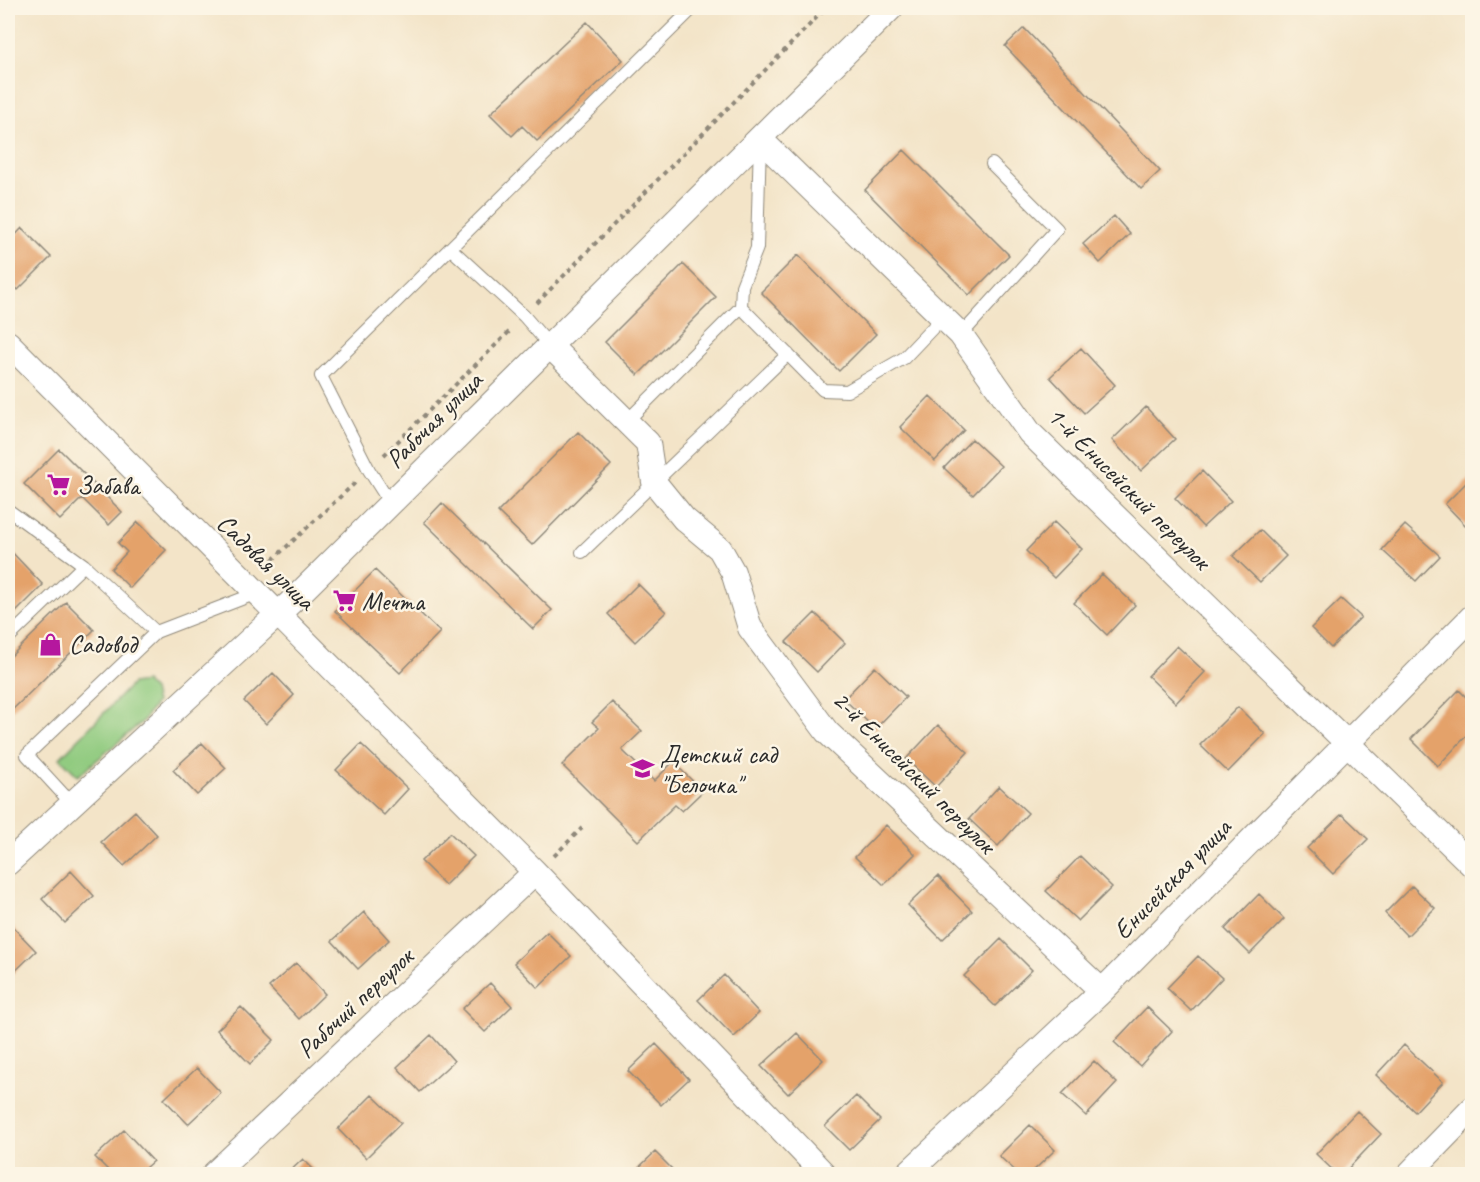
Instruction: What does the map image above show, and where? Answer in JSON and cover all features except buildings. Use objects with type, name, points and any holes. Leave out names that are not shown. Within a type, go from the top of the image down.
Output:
[{"type":"street","name":"Рабочая улица","points":[[8,863],[279,614],[891,8]]},
{"type":"street","name":"1-й Енисейский переулок","points":[[760,139],[961,334],[1030,433],[1473,865]]},
{"type":"street","name":"Садовая улица","points":[[8,343],[535,872]]},
{"type":"street","points":[[550,346],[648,443],[654,482]]},
{"type":"street","name":"2-й Енисейский переулок","points":[[654,482],[684,519],[720,549],[734,572],[750,628],[827,732],[1102,991]]},
{"type":"street","name":"Енисейская улица","points":[[907,1174],[1102,991],[1473,617]]},
{"type":"street","points":[[535,872],[824,1174]]},
{"type":"street","name":"Рабочий переулок","points":[[214,1174],[535,872]]},
{"type":"street","points":[[1409,1174],[1473,1109]]},
{"type":"lane","points":[[390,503],[369,471],[321,376],[693,8]]},
{"type":"lane","points":[[627,421],[741,308],[742,286],[757,248],[760,139]]},
{"type":"lane","points":[[961,334],[1057,229],[992,164]]},
{"type":"lane","points":[[450,248],[524,316],[550,346]]},
{"type":"lane","points":[[741,308],[823,390],[847,391],[904,358],[943,317]]},
{"type":"lane","points":[[582,552],[788,354]]},
{"type":"lane","points":[[8,510],[84,565],[156,632]]},
{"type":"lane","points":[[8,638],[84,565]]},
{"type":"lane","points":[[73,805],[27,754],[156,632],[257,593]]},
{"type":"path","points":[[535,872],[582,828]]},
{"type":"green space","points":[[145,682],[153,690],[156,703],[142,722],[78,776],[60,758],[132,684]]},
{"type":"place","name":"Забава","points":[[59,485]]},
{"type":"place","name":"Мечта","points":[[344,601]]},
{"type":"place","name":"Садовод","points":[[51,644]]},
{"type":"place","name":"Детский сад \"Белочка\"","points":[[642,769]]}]
